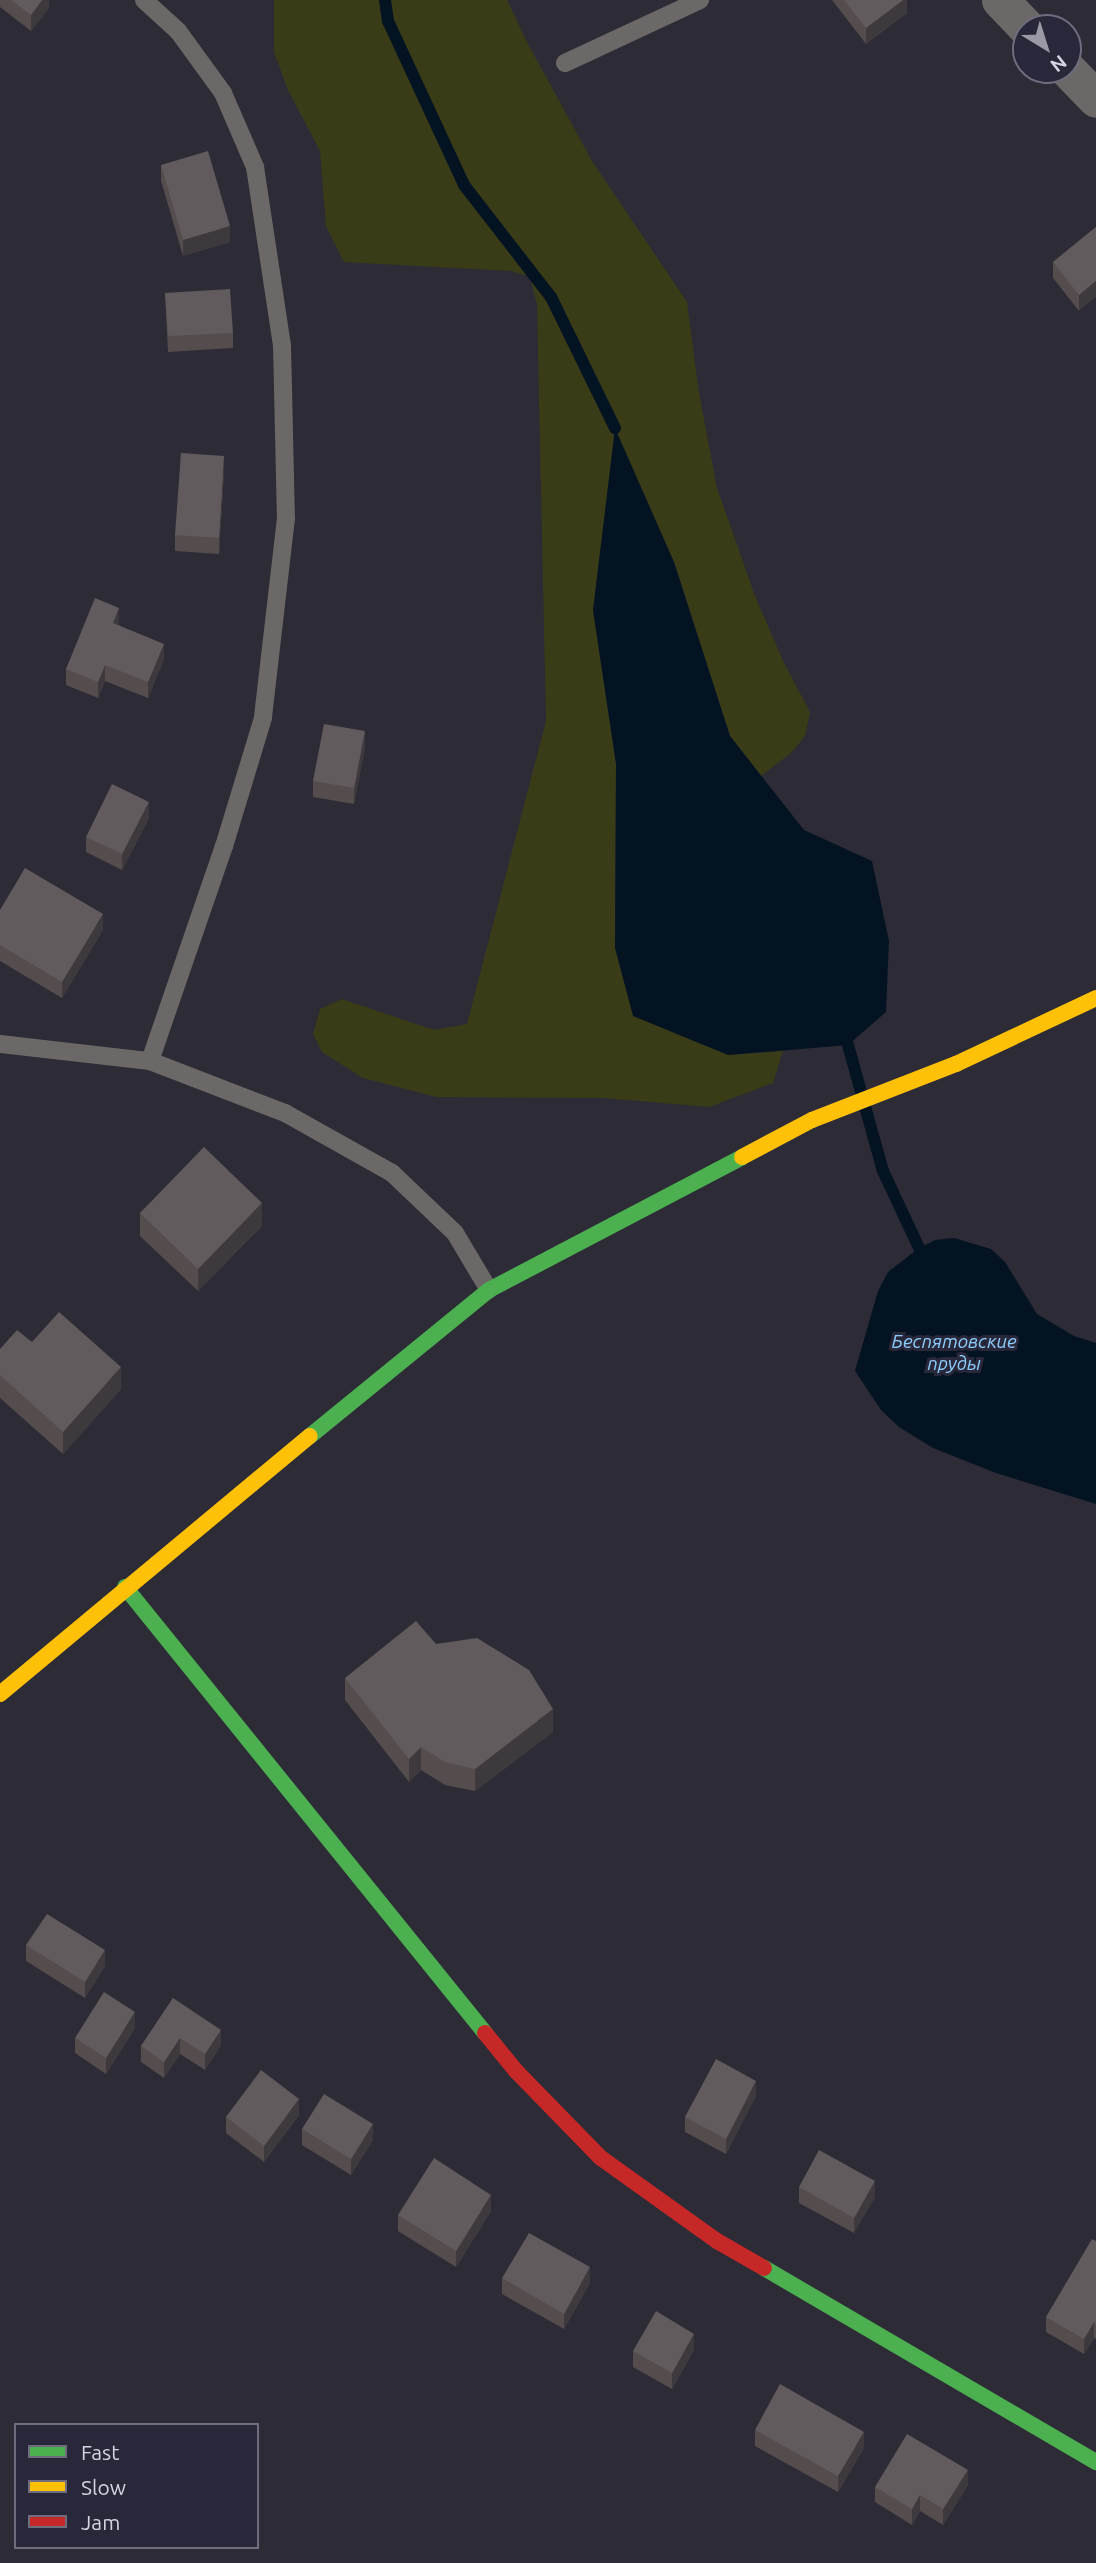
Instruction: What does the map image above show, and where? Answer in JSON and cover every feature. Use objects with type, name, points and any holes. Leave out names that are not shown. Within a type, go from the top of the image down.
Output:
[{"type":"street","points":[[1000,0],[1014,14]]},
{"type":"street","points":[[1082,84],[1096,99]]},
{"type":"street","points":[[0,1694],[125,1587],[489,1290],[812,1119],[956,1064],[1096,998]]},
{"type":"street","points":[[125,1587],[516,2071],[601,2158],[717,2241],[1096,2462]]},
{"type":"lane","points":[[144,0],[178,31],[223,93],[255,167],[282,345],[286,518],[263,718],[224,846],[150,1061]]},
{"type":"lane","points":[[565,63],[700,0]]},
{"type":"lane","points":[[0,1044],[150,1061],[285,1113],[392,1173],[455,1233],[489,1290]]},
{"type":"green space","points":[[274,0],[507,0],[592,161],[687,302],[699,393],[717,488],[755,596],[784,663],[810,712],[805,736],[791,753],[761,776],[730,736],[674,562],[593,610],[616,764],[615,948],[728,1055],[783,1051],[773,1083],[709,1107],[603,1098],[436,1097],[363,1078],[322,1052],[313,1034],[320,1009],[342,999],[434,1030],[467,1024],[546,721],[537,305],[530,277],[511,271],[344,262],[326,226],[320,151],[288,90],[274,52]]},
{"type":"water","points":[[615,428],[674,562],[730,736],[804,830],[872,861],[889,941],[886,1012],[848,1045],[728,1055],[633,1016],[615,948],[616,764],[593,610]]},
{"type":"water","name":"Беспятовские пруды","points":[[954,1238],[991,1249],[1005,1262],[1037,1314],[1074,1336],[1096,1343],[1096,1504],[996,1473],[933,1448],[899,1427],[881,1410],[855,1371],[878,1291],[888,1272],[919,1248],[935,1240]]},
{"type":"building","points":[[11,0],[42,0],[31,15]]},
{"type":"building","points":[[844,0],[903,0],[866,28]]},
{"type":"building","points":[[208,151],[230,226],[183,240],[161,165]]},
{"type":"building","points":[[1096,227],[1096,281],[1079,295],[1053,262]]},
{"type":"building","points":[[230,289],[233,333],[168,336],[165,293]]},
{"type":"building","points":[[181,453],[224,456],[219,538],[175,535]]},
{"type":"building","points":[[95,598],[119,608],[113,623],[164,644],[148,682],[105,665],[98,682],[66,669]]},
{"type":"building","points":[[324,724],[365,731],[354,788],[313,781]]},
{"type":"building","points":[[112,784],[149,802],[122,854],[86,837]]},
{"type":"building","points":[[25,868],[103,914],[62,982],[0,945],[0,910]]},
{"type":"building","points":[[204,1147],[262,1203],[198,1269],[140,1213]]},
{"type":"building","points":[[59,1312],[121,1367],[63,1432],[0,1375],[0,1349],[17,1330],[32,1342]]},
{"type":"building","points":[[416,1621],[436,1644],[477,1638],[529,1670],[553,1709],[475,1769],[445,1762],[421,1747],[409,1759],[345,1678]]},
{"type":"building","points":[[47,1914],[105,1950],[85,1982],[26,1945]]},
{"type":"building","points":[[104,1992],[135,2012],[106,2058],[75,2038]]},
{"type":"building","points":[[173,1998],[221,2030],[205,2054],[180,2038],[164,2062],[141,2046]]},
{"type":"building","points":[[716,2059],[756,2081],[726,2139],[685,2117]]},
{"type":"building","points":[[261,2070],[299,2099],[264,2146],[226,2117]]},
{"type":"building","points":[[324,2094],[373,2124],[351,2159],[302,2129]]},
{"type":"building","points":[[819,2150],[875,2181],[854,2218],[799,2187]]},
{"type":"building","points":[[434,2158],[491,2195],[456,2251],[398,2215]]},
{"type":"building","points":[[529,2233],[590,2267],[564,2314],[502,2278]]},
{"type":"building","points":[[1092,2239],[1096,2241],[1096,2323],[1094,2322],[1084,2339],[1046,2317]]},
{"type":"building","points":[[656,2311],[694,2334],[672,2373],[633,2351]]},
{"type":"building","points":[[780,2384],[864,2432],[838,2476],[755,2430]]},
{"type":"building","points":[[907,2434],[968,2470],[943,2509],[920,2495],[912,2509],[875,2487]]},
{"type":"waterway","points":[[385,0],[388,21],[464,185],[551,297],[615,428]]},
{"type":"waterway","points":[[848,1045],[883,1171],[919,1248]]},
{"type":"traffic: fast","points":[[310,1436],[489,1290],[742,1157]]},
{"type":"traffic: fast","points":[[125,1587],[485,2033]]},
{"type":"traffic: fast","points":[[764,2268],[1096,2462]]},
{"type":"traffic: slow","points":[[742,1157],[812,1120],[956,1064],[1096,998]]},
{"type":"traffic: slow","points":[[0,1694],[310,1436]]},
{"type":"traffic: jam","points":[[485,2033],[516,2071],[601,2158],[717,2241],[764,2268]]}]
